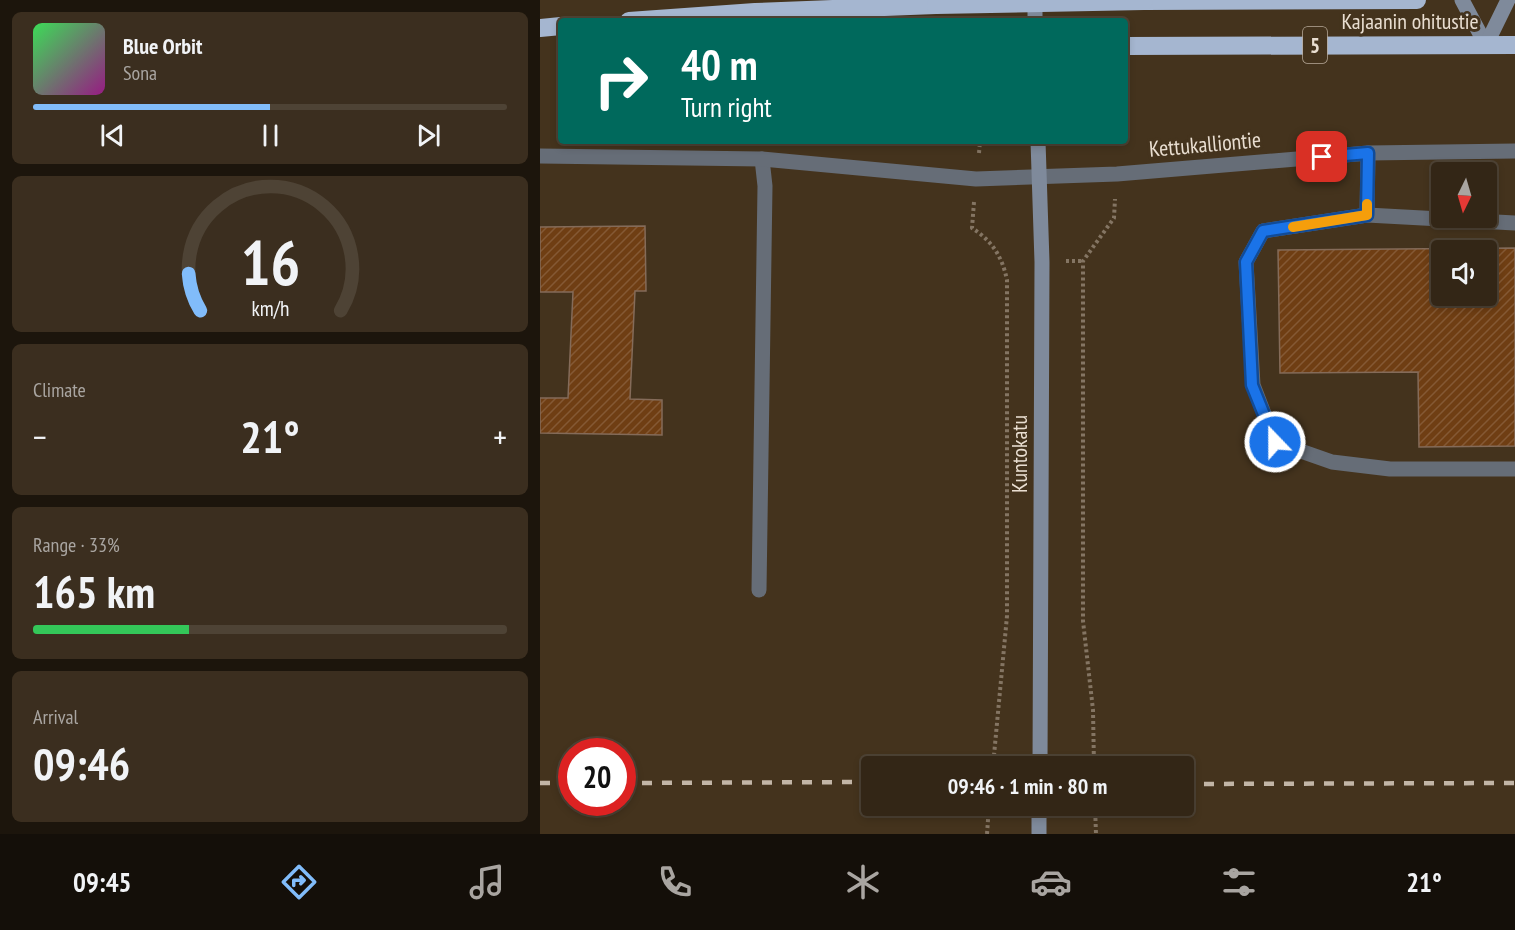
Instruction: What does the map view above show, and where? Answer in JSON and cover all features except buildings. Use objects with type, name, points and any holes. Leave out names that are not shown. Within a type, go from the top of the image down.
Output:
[{"type":"highway","name":"Kajaanin ohitustie","points":[[671,18],[755,12],[936,5],[1144,1],[1417,0]]},
{"type":"highway","points":[[540,27],[558,26]]},
{"type":"highway","points":[[540,37],[558,39]]},
{"type":"highway","name":"Kajaanin ohitustie","points":[[1128,46],[1515,45]]},
{"type":"street","points":[[1035,0],[1035,18]]},
{"type":"street","points":[[1462,0],[1486,45]]},
{"type":"street","points":[[1486,45],[1508,0]]},
{"type":"street","name":"Kuntokatu","points":[[1038,144],[1040,756]]},
{"type":"street","name":"Kettukalliontie","points":[[540,156],[762,159],[976,179],[1117,174],[1368,153],[1515,151]]},
{"type":"street","points":[[1367,215],[1368,153]]},
{"type":"street","points":[[759,590],[765,186],[762,159]]},
{"type":"street","points":[[1515,223],[1367,215],[1263,231],[1246,262],[1252,385],[1275,442],[1332,462],[1390,469],[1515,469]]},
{"type":"street","points":[[1039,816],[1039,834]]},
{"type":"path","points":[[980,144],[972,228],[988,238],[1003,262],[1006,280],[1007,616],[994,756]]},
{"type":"path","points":[[1094,756],[1093,710],[1083,621],[1083,261],[1114,218],[1117,174]]},
{"type":"path","points":[[987,834],[988,816]]},
{"type":"path","points":[[1095,816],[1096,834]]},
{"type":"railway","points":[[636,783],[861,782]]},
{"type":"railway","points":[[540,783],[558,783]]},
{"type":"railway","points":[[1194,784],[1515,783]]},
{"type":"slow traffic","points":[[1293,227],[1367,215],[1367,204]]},
{"type":"route","points":[[1275,442],[1252,385],[1246,262],[1263,231],[1367,215],[1368,153],[1322,157]]}]
